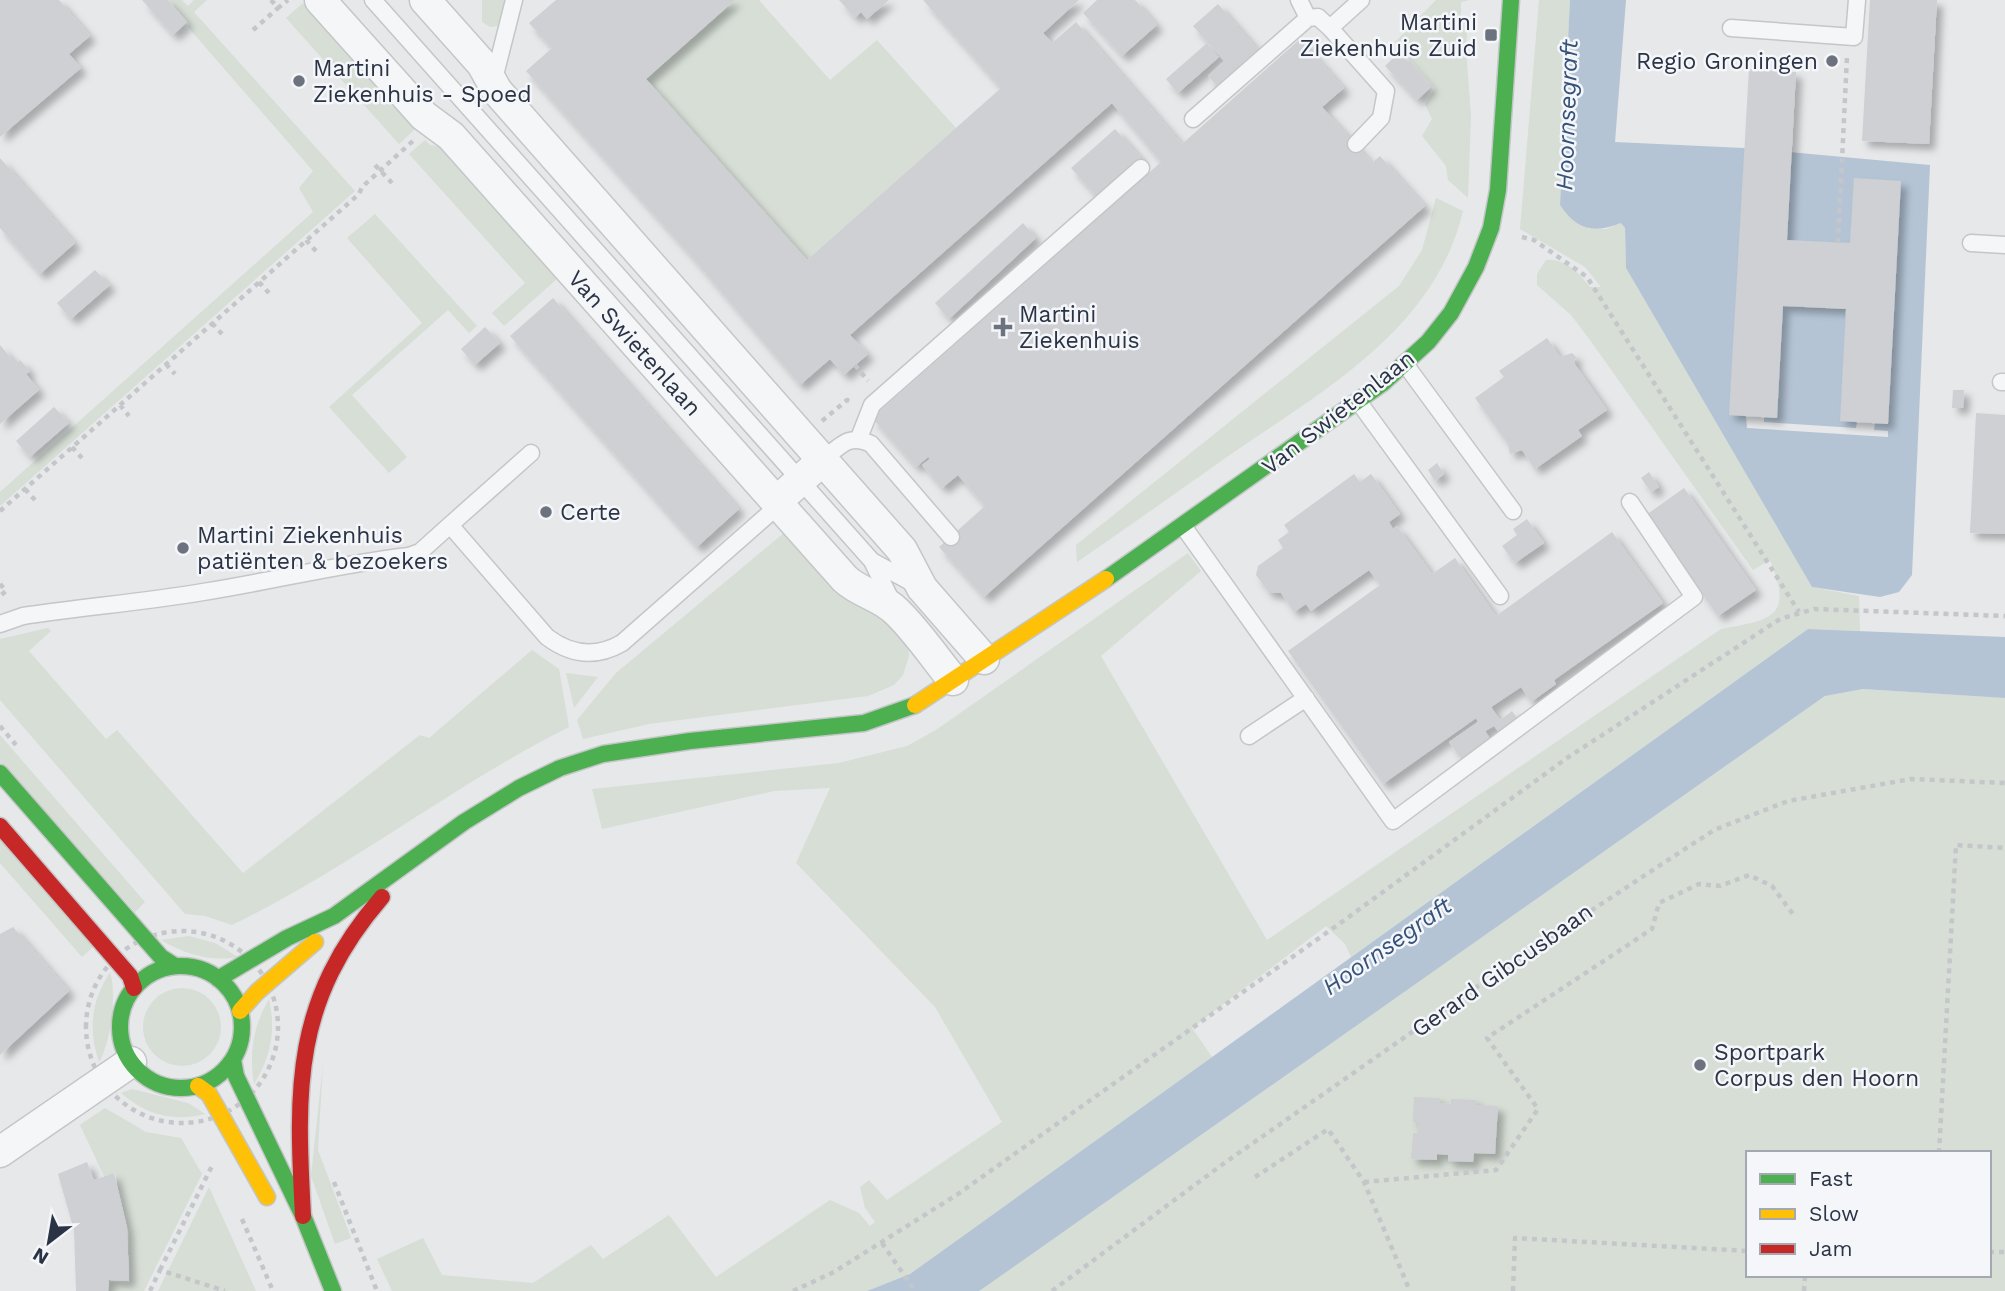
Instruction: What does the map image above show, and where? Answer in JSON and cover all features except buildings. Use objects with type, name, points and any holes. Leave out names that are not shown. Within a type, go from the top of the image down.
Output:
[{"type":"street","name":"Van Swietenlaan","points":[[320,0],[424,117],[452,136],[853,587],[875,596],[895,610],[953,680]]},
{"type":"street","points":[[425,0],[482,64],[493,83],[902,550],[922,588],[984,659]]},
{"type":"street","name":"Van Swietenlaan","points":[[218,979],[287,938],[334,916],[431,845],[519,788],[560,768],[603,754],[690,741],[864,723],[919,703],[1183,526],[1358,401],[1405,364],[1451,313],[1476,267],[1490,228],[1498,190],[1511,0]]},
{"type":"street","points":[[777,503],[823,460]]},
{"type":"street","points":[[0,773],[160,957],[176,966],[198,969],[218,979],[229,990],[240,1011],[242,1033],[233,1060],[218,1076],[198,1086],[176,1088],[160,1085],[141,1073],[131,1062],[123,1048],[120,1024],[122,1009],[134,988],[152,973],[176,966]]},
{"type":"street","points":[[0,826],[130,976],[134,988]]},
{"type":"street","points":[[303,1216],[299,1145],[311,1020],[318,996],[328,973],[351,937],[375,905],[431,845]]},
{"type":"street","name":"Van Swietenlaan","points":[[240,1011],[249,998],[304,956],[334,916]]},
{"type":"street","points":[[233,1060],[236,1076],[303,1216],[333,1291]]},
{"type":"street","points":[[0,1152],[131,1062]]},
{"type":"street","points":[[198,1086],[209,1094],[229,1127],[276,1217]]},
{"type":"lane","name":"Van Swietenlaan","points":[[373,0],[872,561]]},
{"type":"lane","points":[[493,83],[514,0]]},
{"type":"lane","points":[[1299,0],[1308,18]]},
{"type":"lane","points":[[1331,28],[1361,0]]},
{"type":"lane","points":[[1731,28],[1854,37],[1857,0]]},
{"type":"lane","points":[[1193,118],[1308,18],[1318,17],[1331,28],[1386,91],[1381,118],[1356,144]]},
{"type":"lane","points":[[859,439],[872,405],[1142,168]]},
{"type":"lane","points":[[1971,243],[2005,245]]},
{"type":"lane","points":[[1405,364],[1513,511]]},
{"type":"lane","points":[[1358,401],[1500,596]]},
{"type":"lane","points":[[823,460],[849,439],[859,439],[871,444],[951,537]]},
{"type":"lane","points":[[0,624],[23,615],[201,592],[297,576],[318,569],[409,556],[420,551],[450,526],[531,453]]},
{"type":"lane","points":[[1183,526],[1394,821],[1694,597],[1630,502]]},
{"type":"lane","points":[[450,526],[547,637],[560,647],[592,653],[608,651],[622,643],[777,503]]},
{"type":"lane","points":[[872,561],[922,588]]},
{"type":"lane","points":[[872,561],[895,610]]},
{"type":"lane","points":[[1249,736],[1306,698]]},
{"type":"path","points":[[271,0],[278,8]]},
{"type":"path","points":[[253,30],[288,0]]},
{"type":"path","points":[[1838,243],[1845,64]]},
{"type":"path","points":[[0,512],[421,134]]},
{"type":"path","points":[[375,165],[392,183]]},
{"type":"path","points":[[1490,228],[1534,240],[1587,277],[1799,612]]},
{"type":"path","points":[[306,240],[316,251]]},
{"type":"path","points":[[259,282],[269,293]]},
{"type":"path","points":[[212,323],[222,334]]},
{"type":"path","points":[[166,364],[175,374]]},
{"type":"path","points":[[855,365],[869,380],[862,387]]},
{"type":"path","points":[[802,435],[854,393]]},
{"type":"path","points":[[847,400],[872,405]]},
{"type":"path","points":[[120,405],[129,416]]},
{"type":"path","points":[[72,447],[82,458]]},
{"type":"path","points":[[25,489],[35,500]]},
{"type":"path","points":[[0,584],[6,591],[0,596]]},
{"type":"path","points":[[793,1291],[834,1272],[958,1194],[1339,925],[1567,758],[1780,619],[1814,609],[2005,616]]},
{"type":"path","name":"Gerard Gibcusbaan","points":[[1052,1291],[1223,1164],[1511,963],[1714,830],[1788,801],[1911,779],[2005,783]]},
{"type":"path","points":[[1939,1151],[1956,845],[2005,848]]},
{"type":"path","points":[[1364,1182],[1496,1170],[1538,1109],[1487,1038],[1652,929],[1660,903],[1699,884],[1720,886],[1749,875],[1772,886],[1793,914]]},
{"type":"path","points":[[1255,1177],[1328,1129],[1364,1182],[1410,1291]]},
{"type":"path","points":[[150,1291],[214,1161]]},
{"type":"path","points":[[334,1180],[377,1291]]},
{"type":"path","points":[[1513,1291],[1515,1238],[1746,1251]]},
{"type":"path","points":[[882,1243],[915,1291]]},
{"type":"path","points":[[160,1270],[225,1291]]},
{"type":"shaded area","points":[[168,0],[182,0],[188,6],[194,0],[207,0],[194,12],[355,191],[0,506],[0,492],[313,212],[299,188],[313,171],[187,26],[189,24]]},
{"type":"shaded area","points":[[482,0],[506,0],[498,26],[490,27],[482,22]]},
{"type":"shaded area","points":[[735,0],[759,0],[830,80],[877,40],[956,128],[807,260],[646,79]]},
{"type":"shaded area","points":[[1436,0],[1469,0],[1461,2],[1461,21],[1468,22],[1466,47],[1471,116],[1468,198],[1448,180],[1446,166],[1422,136],[1432,119],[1425,104],[1435,88],[1395,42]]},
{"type":"shaded area","points":[[1539,0],[1570,0],[1560,205],[1589,229],[1606,229],[1621,223],[1625,228],[1626,268],[1812,587],[1859,596],[1860,631],[1808,629],[1351,957],[1345,944],[1326,926],[1192,1028],[1212,1057],[910,1274],[867,1291],[392,1291],[377,1259],[423,1238],[442,1275],[533,1283],[591,1245],[603,1259],[669,1215],[716,1277],[830,1200],[859,1213],[870,1226],[875,1222],[865,1208],[860,1187],[869,1180],[887,1200],[1002,1122],[935,1007],[796,863],[830,788],[774,791],[602,829],[592,789],[839,763],[907,746],[936,730],[1188,553],[1201,571],[1101,656],[1267,940],[1721,629],[1753,623],[1773,613],[1778,605],[1779,594],[1770,560],[1753,570],[1590,340],[1571,315],[1537,285],[1537,274],[1546,260],[1553,260],[1571,267],[1590,287],[1601,287],[1585,267],[1520,229]]},
{"type":"shaded area","points":[[303,3],[415,129],[399,144],[286,18]]},
{"type":"shaded area","points":[[425,140],[430,145],[442,147],[558,278],[504,326],[492,313],[525,283],[409,154]]},
{"type":"shaded area","points":[[1436,198],[1463,211],[1449,252],[1429,289],[1403,322],[1339,379],[1077,562],[1076,545],[1399,286],[1422,250]]},
{"type":"shaded area","points":[[375,214],[477,326],[469,333],[448,310],[352,395],[407,457],[389,473],[329,407],[422,323],[347,238]]},
{"type":"shaded area","points":[[785,532],[873,605],[908,643],[909,656],[903,675],[894,685],[868,696],[649,724],[583,739],[577,720],[616,673]]},
{"type":"shaded area","points":[[48,628],[51,631],[29,651],[106,739],[117,730],[243,873],[420,735],[429,738],[532,650],[559,669],[569,727],[484,774],[276,903],[232,925],[205,916],[185,914],[0,700],[0,639]]},
{"type":"shaded area","points":[[566,673],[598,677],[574,708]]},
{"type":"shaded area","name":"Sportpark Corpus den Hoorn","points":[[1863,689],[2005,698],[2005,1291],[979,1291],[1825,696]]},
{"type":"shaded area","points":[[0,735],[145,902],[135,912],[0,762]]},
{"type":"shaded area","points":[[0,838],[93,947],[82,957],[0,863]]},
{"type":"shaded area","points":[[189,936],[215,943],[238,957],[198,956],[161,940]]},
{"type":"shaded area","points":[[110,972],[113,992],[112,1018],[107,1043],[99,1062],[93,1038],[93,1016],[99,994]]},
{"type":"shaded area","points":[[182,988],[197,991],[214,1005],[221,1027],[218,1042],[204,1059],[182,1066],[167,1063],[150,1049],[143,1027],[146,1012],[160,995]]},
{"type":"shaded area","points":[[269,999],[272,1033],[268,1053],[254,1084],[254,1040],[259,1020]]},
{"type":"shaded area","points":[[323,1064],[318,1150],[351,1238],[335,1244],[311,1176]]},
{"type":"shaded area","points":[[132,1089],[188,1103],[205,1114],[182,1117],[160,1115],[140,1107],[121,1093]]},
{"type":"shaded area","points":[[105,1108],[146,1132],[181,1138],[202,1174],[144,1291],[109,1291],[110,1282],[130,1283],[129,1232],[115,1173],[104,1176],[80,1125]]},
{"type":"shaded area","points":[[209,1187],[256,1291],[158,1291]]},
{"type":"water","name":"Hoornsegraft","points":[[1570,0],[1626,0],[1615,142],[1744,148],[1930,165],[1912,575],[1899,592],[1880,597],[1812,587],[1626,268],[1625,228],[1621,223],[1602,228],[1586,228],[1573,220],[1560,205]]},
{"type":"water","name":"Hoornsegraft","points":[[1808,629],[2005,637],[2005,698],[1863,689],[1825,696],[979,1291],[867,1291],[910,1274]]},
{"type":"pier","points":[[1746,416],[1764,417],[1764,422],[1856,428],[1857,422],[1875,423],[1874,430],[1888,431],[1888,437],[1747,428]]},
{"type":"traffic: fast","points":[[1106,579],[1383,383],[1428,342],[1451,313],[1476,267],[1491,228],[1498,190],[1511,0]]},
{"type":"traffic: fast","points":[[218,979],[287,938],[334,916],[464,822],[519,788],[560,768],[603,754],[690,741],[864,723],[915,705]]},
{"type":"traffic: fast","points":[[0,773],[161,957],[175,966]]},
{"type":"traffic: fast","points":[[181,966],[204,971],[224,984],[237,1004],[242,1027],[237,1050],[224,1070],[204,1083],[181,1088],[158,1083],[138,1070],[125,1050],[120,1027],[125,1004],[138,984],[158,971],[181,966]]},
{"type":"traffic: fast","points":[[233,1060],[236,1076],[303,1216],[333,1291]]},
{"type":"traffic: slow","points":[[915,705],[1106,579]]},
{"type":"traffic: slow","points":[[240,1011],[257,992],[315,942]]},
{"type":"traffic: slow","points":[[198,1086],[209,1094],[267,1197]]},
{"type":"traffic: jam","points":[[0,826],[130,976],[134,988]]},
{"type":"traffic: jam","points":[[303,1216],[300,1126],[306,1047],[316,1009],[331,972],[353,935],[382,897]]},
{"type":"place","name":"Martini Ziekenhuis Zuid","points":[[1491,35]]},
{"type":"place","name":"Regio Groningen","points":[[1832,61]]},
{"type":"place","name":"Martini Ziekenhuis - Spoed","points":[[299,81]]},
{"type":"place","name":"Martini Ziekenhuis","points":[[1003,327]]},
{"type":"place","name":"Certe","points":[[546,512]]},
{"type":"place","name":"Martini Ziekenhuis patiënten & bezoekers","points":[[183,548]]},
{"type":"place","name":"Sportpark Corpus den Hoorn","points":[[1700,1065]]}]
